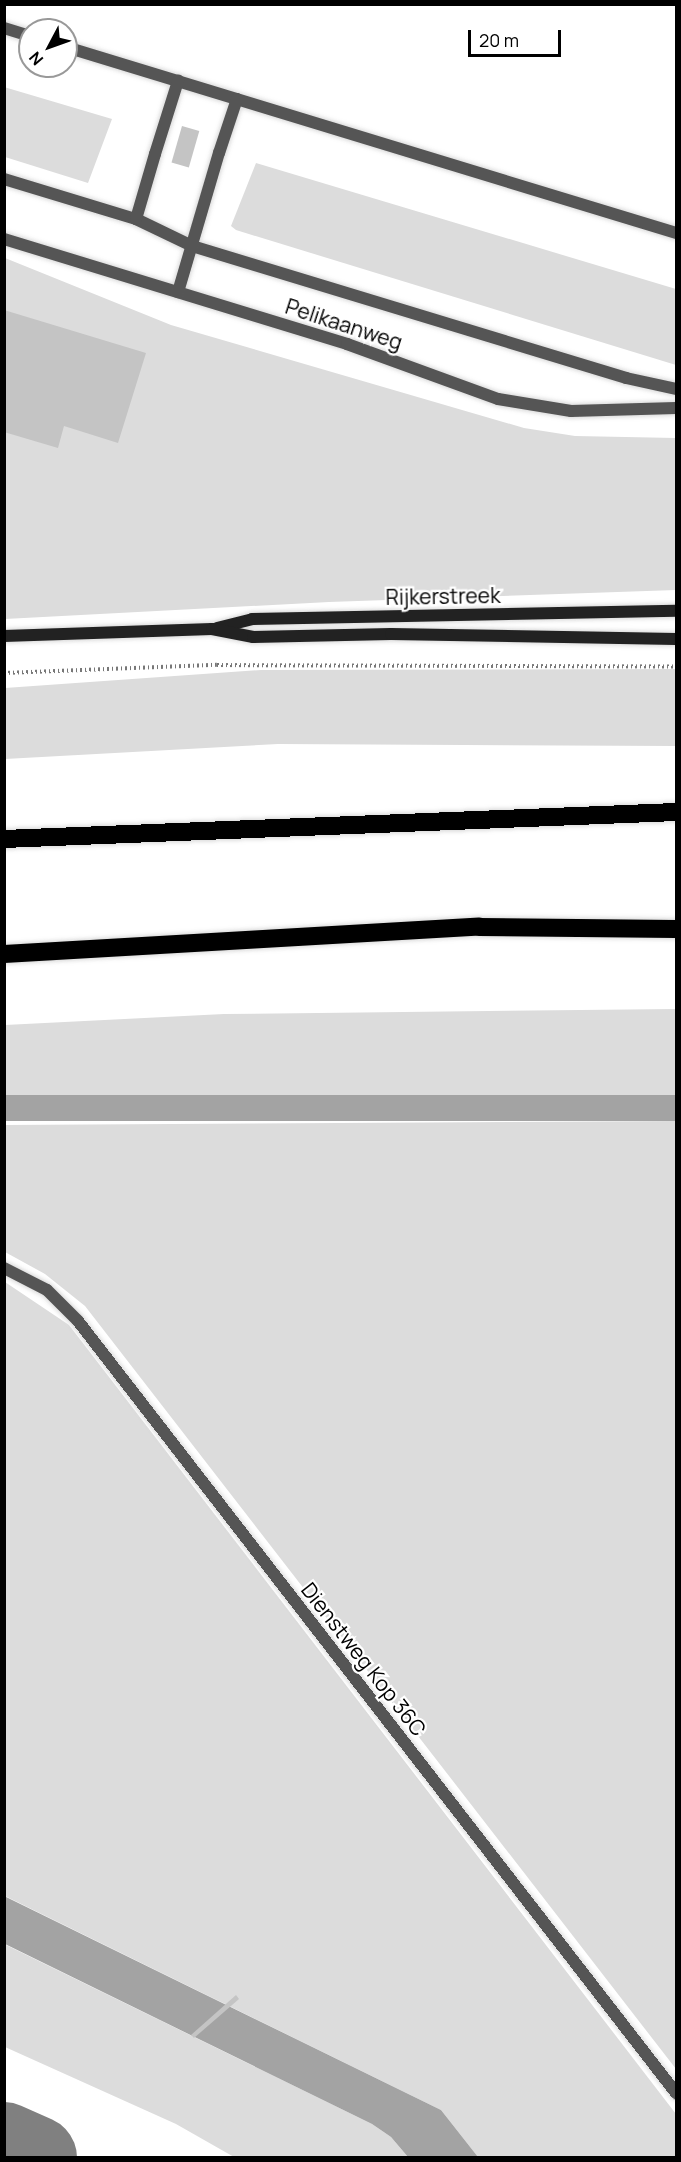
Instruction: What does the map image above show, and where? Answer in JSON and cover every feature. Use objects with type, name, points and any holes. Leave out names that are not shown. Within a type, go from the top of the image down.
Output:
[{"type":"highway","points":[[4,839],[676,812]]},
{"type":"highway","points":[[4,954],[479,927],[676,929]]},
{"type":"street","points":[[78,51],[676,233]]},
{"type":"street","points":[[136,219],[178,81]]},
{"type":"street","points":[[178,292],[237,99]]},
{"type":"street","name":"Pelikaanweg","points":[[4,179],[136,219],[192,246],[626,378],[676,389]]},
{"type":"street","name":"Pelikaanweg","points":[[4,239],[347,344],[512,402],[571,411],[676,408]]},
{"type":"street","name":"Rijkerstreek","points":[[212,629],[252,619],[676,612]]},
{"type":"street","name":"Rijkerstreek","points":[[4,636],[212,629],[253,636],[391,634],[676,639]]},
{"type":"street","name":"Dienstweg Kop 36C","points":[[4,1268],[48,1290],[78,1321],[676,2093]]},
{"type":"path","points":[[4,673],[217,665],[676,667]]},
{"type":"shaded area","points":[[4,87],[112,119],[88,183],[5,157]]},
{"type":"shaded area","points":[[256,163],[676,289],[676,365],[236,230],[231,226]]},
{"type":"shaded area","points":[[5,258],[171,325],[524,428],[575,436],[676,438],[676,590],[329,602],[5,619]]},
{"type":"shaded area","points":[[676,669],[676,746],[278,744],[5,759],[5,688],[261,670]]},
{"type":"shaded area","points":[[676,1009],[676,1095],[5,1099],[5,1025],[224,1014]]},
{"type":"shaded area","points":[[5,1095],[676,1095],[676,1121],[5,1121]]},
{"type":"shaded area","points":[[676,1121],[676,2069],[85,1306],[45,1274],[5,1252],[4,1125]]},
{"type":"shaded area","points":[[5,1282],[69,1325],[676,2114],[676,2157],[478,2157],[441,2110],[5,1896]]},
{"type":"shaded area","points":[[4,1896],[441,2110],[478,2157],[408,2157],[391,2137],[372,2124],[5,1944]]},
{"type":"shaded area","points":[[4,1944],[372,2124],[391,2137],[408,2157],[234,2157],[176,2124],[5,2047]]},
{"type":"building","points":[[182,126],[199,131],[189,167],[172,163]]},
{"type":"building","points":[[4,310],[146,353],[118,443],[64,426],[58,448],[4,432]]},
{"type":"building","points":[[236,1995],[239,1999],[194,2038],[191,2035]]},
{"type":"taxiway","points":[[4,2144],[35,2158]]}]
